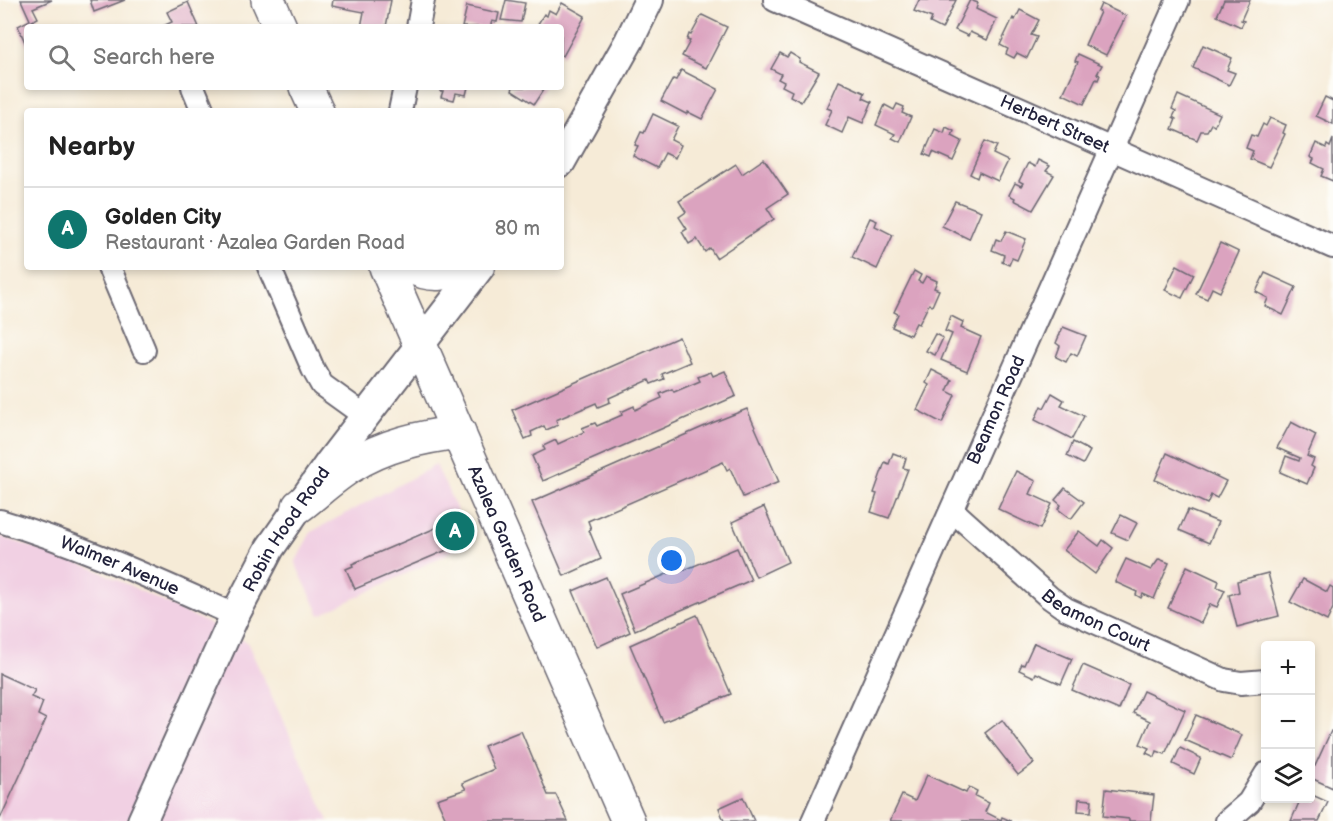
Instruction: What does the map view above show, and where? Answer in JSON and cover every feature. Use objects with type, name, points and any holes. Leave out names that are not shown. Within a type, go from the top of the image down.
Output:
[{"type":"main road","points":[[268,0],[279,24]]},
{"type":"main road","points":[[307,90],[316,108]]},
{"type":"main road","name":"Azalea Garden Road","points":[[387,270],[628,821]]},
{"type":"main road","points":[[417,270],[441,274],[458,270]]},
{"type":"main road","points":[[299,506],[349,467],[366,457],[425,436],[459,432]]},
{"type":"street","points":[[419,24],[423,0]]},
{"type":"street","points":[[564,157],[649,0]]},
{"type":"street","name":"Herbert Street","points":[[775,0],[1333,247]]},
{"type":"street","name":"Beamon Road","points":[[813,821],[1178,0]]},
{"type":"street","points":[[194,90],[202,108]]},
{"type":"street","points":[[401,108],[404,90]]},
{"type":"street","points":[[110,270],[144,350]]},
{"type":"street","points":[[270,270],[322,385],[365,416]]},
{"type":"street","name":"Robin Hood Road","points":[[142,821],[235,615],[270,548],[365,416],[478,270]]},
{"type":"street","name":"Beamon Court","points":[[952,510],[1048,597],[1066,609],[1224,680],[1241,683],[1261,681]]},
{"type":"street","name":"Walmer Avenue","points":[[0,521],[35,531],[102,556],[235,615]]},
{"type":"street","points":[[1227,821],[1249,802],[1261,782]]},
{"type":"shaded area","points":[[436,465],[472,542],[320,615],[295,563],[311,532]]},
{"type":"shaded area","points":[[0,536],[95,569],[247,642],[329,821],[0,821]]},
{"type":"building","points":[[21,0],[52,0],[33,8],[38,18],[32,21],[34,24],[24,24],[24,40],[18,26],[30,20]]},
{"type":"building","points":[[90,0],[125,0],[94,12]]},
{"type":"building","points":[[333,0],[391,0],[387,24],[362,24],[364,12],[332,6]]},
{"type":"building","points":[[506,0],[525,3],[521,22],[501,20]]},
{"type":"building","points":[[919,0],[956,0],[942,29],[930,23],[932,18],[914,11]]},
{"type":"building","points":[[970,0],[978,3],[976,9],[997,19],[987,40],[970,32],[968,36],[955,30]]},
{"type":"building","points":[[1224,0],[1250,0],[1241,20],[1244,21],[1241,27],[1217,16]]},
{"type":"building","points":[[188,2],[198,24],[168,24],[172,22],[167,12]]},
{"type":"building","points":[[562,3],[585,16],[564,54],[564,24],[538,24],[544,14],[547,16],[549,10],[556,14]]},
{"type":"building","points":[[1101,4],[1126,16],[1106,55],[1085,45],[1100,12],[1098,11]]},
{"type":"building","points":[[467,6],[499,13],[497,22],[492,21],[491,24],[463,24]]},
{"type":"building","points":[[1020,10],[1039,20],[1031,35],[1037,37],[1027,58],[1017,53],[1014,58],[1006,54],[1008,49],[1000,45],[1013,18],[1015,20]]},
{"type":"building","points":[[702,15],[727,27],[706,68],[682,56],[690,41],[687,40],[689,34],[691,35]]},
{"type":"building","points":[[1203,45],[1232,58],[1227,70],[1235,73],[1229,85],[1193,68]]},
{"type":"building","points":[[780,53],[787,57],[790,53],[800,59],[799,62],[819,72],[801,102],[790,96],[792,91],[782,86],[784,82],[778,79],[781,74],[771,69]]},
{"type":"building","points":[[1078,54],[1102,65],[1097,74],[1100,75],[1098,80],[1096,79],[1084,104],[1063,94],[1078,62],[1075,61]]},
{"type":"building","points":[[681,70],[718,89],[702,119],[688,112],[686,114],[661,101],[673,79],[676,80]]},
{"type":"building","points":[[839,81],[865,93],[863,98],[872,102],[863,123],[849,117],[842,133],[825,125],[832,110],[827,108]]},
{"type":"building","points":[[467,90],[466,95],[456,93],[454,100],[441,97],[443,91],[440,91]]},
{"type":"building","points":[[512,90],[543,90],[534,104]]},
{"type":"building","points":[[1178,95],[1220,114],[1214,126],[1211,124],[1207,131],[1201,131],[1197,140],[1172,129],[1176,111],[1172,109]]},
{"type":"building","points":[[1325,97],[1333,101],[1333,124],[1316,116]]},
{"type":"building","points":[[897,104],[904,107],[902,113],[911,117],[900,142],[892,138],[895,134],[876,125],[885,105],[894,110]]},
{"type":"building","points":[[653,114],[678,126],[671,140],[681,145],[675,158],[665,153],[657,168],[633,156],[641,132],[644,133]]},
{"type":"building","points":[[1270,118],[1286,125],[1283,133],[1285,134],[1269,167],[1250,159],[1253,151],[1246,148],[1251,135],[1257,137],[1263,124],[1266,126]]},
{"type":"building","points":[[946,127],[954,131],[952,136],[962,141],[953,161],[933,152],[931,157],[924,154],[935,129],[944,133]]},
{"type":"building","points":[[1333,139],[1333,181],[1321,176],[1324,169],[1312,163],[1314,159],[1310,157],[1316,143],[1326,148],[1327,145],[1330,147]]},
{"type":"building","points":[[985,141],[997,146],[993,154],[1008,161],[998,181],[979,172],[977,178],[970,174]]},
{"type":"building","points":[[764,159],[788,194],[767,208],[774,219],[716,258],[710,248],[705,252],[697,239],[689,244],[682,232],[687,229],[679,217],[686,212],[679,201],[736,164],[742,174]]},
{"type":"building","points":[[1038,160],[1050,166],[1046,171],[1054,175],[1033,210],[1009,195],[1015,183],[1021,186],[1023,183],[1019,181],[1028,163],[1035,167]]},
{"type":"building","points":[[955,201],[981,211],[969,239],[942,226]]},
{"type":"building","points":[[870,218],[877,221],[875,226],[893,235],[877,269],[852,257]]},
{"type":"building","points":[[1006,231],[1026,239],[1017,260],[1012,258],[1009,265],[1002,262],[1004,255],[992,250],[996,239],[1001,241]]},
{"type":"building","points":[[1220,243],[1239,252],[1220,292],[1212,288],[1207,299],[1196,294]]},
{"type":"building","points":[[1177,265],[1194,274],[1182,298],[1165,290]]},
{"type":"building","points":[[914,271],[921,275],[918,281],[922,283],[926,276],[937,281],[934,288],[939,290],[932,306],[929,304],[919,324],[916,323],[910,335],[892,327],[898,314],[894,312]]},
{"type":"building","points":[[1265,273],[1296,287],[1283,315],[1265,306],[1268,298],[1256,292]]},
{"type":"building","points":[[951,316],[963,322],[961,328],[981,337],[967,371],[941,360],[952,334],[945,331]]},
{"type":"building","points":[[1063,327],[1086,336],[1077,356],[1071,353],[1066,362],[1056,357],[1060,346],[1056,343]]},
{"type":"building","points":[[935,334],[943,338],[935,355],[926,351]]},
{"type":"building","points":[[679,337],[690,362],[662,374],[664,379],[651,384],[649,380],[609,398],[610,402],[598,407],[596,403],[556,420],[558,425],[546,430],[544,426],[531,432],[532,436],[525,439],[512,410]]},
{"type":"building","points":[[932,370],[952,380],[947,391],[955,395],[942,423],[917,410],[929,385],[926,383]]},
{"type":"building","points":[[725,371],[736,396],[543,481],[532,456],[545,450],[543,446],[556,440],[558,444],[584,432],[582,428],[595,423],[597,426],[622,415],[621,412],[634,406],[635,410],[662,398],[660,394],[672,389],[674,392],[700,381],[698,377],[711,372],[713,376]]},
{"type":"building","points":[[1052,393],[1064,400],[1061,405],[1084,416],[1072,439],[1035,420],[1041,406],[1044,408]]},
{"type":"building","points":[[747,409],[779,482],[743,497],[730,468],[727,470],[723,462],[588,521],[591,529],[589,530],[601,559],[564,576],[532,502]]},
{"type":"building","points":[[1291,422],[1316,435],[1307,456],[1314,459],[1311,466],[1314,468],[1307,484],[1280,472],[1286,456],[1299,461],[1300,458],[1277,448]]},
{"type":"building","points":[[1073,442],[1090,451],[1083,464],[1067,456]]},
{"type":"building","points":[[893,453],[906,458],[903,468],[908,469],[889,518],[871,512],[877,494],[874,493],[885,462],[889,464]]},
{"type":"building","points":[[1167,453],[1226,481],[1217,498],[1211,495],[1207,504],[1155,480]]},
{"type":"building","points":[[1016,471],[1036,481],[1030,494],[1052,504],[1040,529],[998,509]]},
{"type":"building","points":[[1065,488],[1084,502],[1071,519],[1058,509],[1061,505],[1055,500]]},
{"type":"building","points":[[764,507],[788,562],[756,577],[732,522]]},
{"type":"building","points":[[1188,510],[1218,522],[1209,543],[1179,530]]},
{"type":"building","points":[[1121,515],[1137,523],[1128,540],[1112,533]]},
{"type":"building","points":[[459,518],[468,541],[355,589],[346,569],[353,566],[352,564]]},
{"type":"building","points":[[1079,531],[1099,546],[1103,540],[1113,548],[1095,574],[1064,550]]},
{"type":"building","points":[[737,548],[751,580],[635,630],[620,594],[681,568],[682,571]]},
{"type":"building","points":[[1126,559],[1151,570],[1159,559],[1169,563],[1154,599],[1143,594],[1141,598],[1136,595],[1137,592],[1115,582]]},
{"type":"building","points":[[1187,566],[1219,581],[1217,587],[1225,590],[1217,607],[1210,604],[1201,623],[1168,608]]},
{"type":"building","points":[[1268,573],[1279,616],[1237,627],[1229,595],[1239,592],[1237,581]]},
{"type":"building","points":[[606,577],[630,632],[597,647],[573,591]]},
{"type":"building","points":[[1303,579],[1327,592],[1330,586],[1333,588],[1333,608],[1327,621],[1290,602]]},
{"type":"building","points":[[697,615],[731,694],[663,722],[630,645]]},
{"type":"building","points":[[1034,643],[1072,659],[1061,684],[1036,673],[1034,677],[1019,670],[1022,664],[1024,665]]},
{"type":"building","points":[[1083,665],[1129,685],[1119,710],[1072,690]]},
{"type":"building","points":[[0,674],[35,690],[31,697],[43,702],[38,715],[46,719],[0,819]]},
{"type":"building","points":[[1143,691],[1185,710],[1165,754],[1157,751],[1155,757],[1146,753],[1149,748],[1140,744],[1150,721],[1133,713]]},
{"type":"building","points":[[1196,715],[1242,735],[1231,760],[1185,740]]},
{"type":"building","points":[[1002,720],[1034,763],[1018,775],[985,733]]},
{"type":"building","points":[[521,731],[548,795],[556,795],[568,821],[447,821],[437,799],[466,789],[462,783],[494,769],[484,746]]},
{"type":"building","points":[[1331,731],[1333,732],[1333,788],[1315,780],[1315,766]]},
{"type":"building","points":[[1180,748],[1201,758],[1194,774],[1173,764]]},
{"type":"building","points":[[927,775],[966,793],[969,787],[977,791],[975,796],[989,803],[985,812],[1001,820],[1002,817],[1011,821],[890,821],[902,795],[915,801]]},
{"type":"building","points":[[1106,789],[1154,795],[1151,821],[1129,821],[1129,819],[1103,816]]},
{"type":"building","points":[[1315,796],[1328,802],[1319,821],[1291,821],[1299,803],[1315,803]]},
{"type":"building","points":[[743,797],[754,821],[724,821],[719,808]]},
{"type":"building","points":[[1079,799],[1092,800],[1091,812],[1078,811]]},
{"type":"place","name":"Golden City","points":[[455,531]]}]
